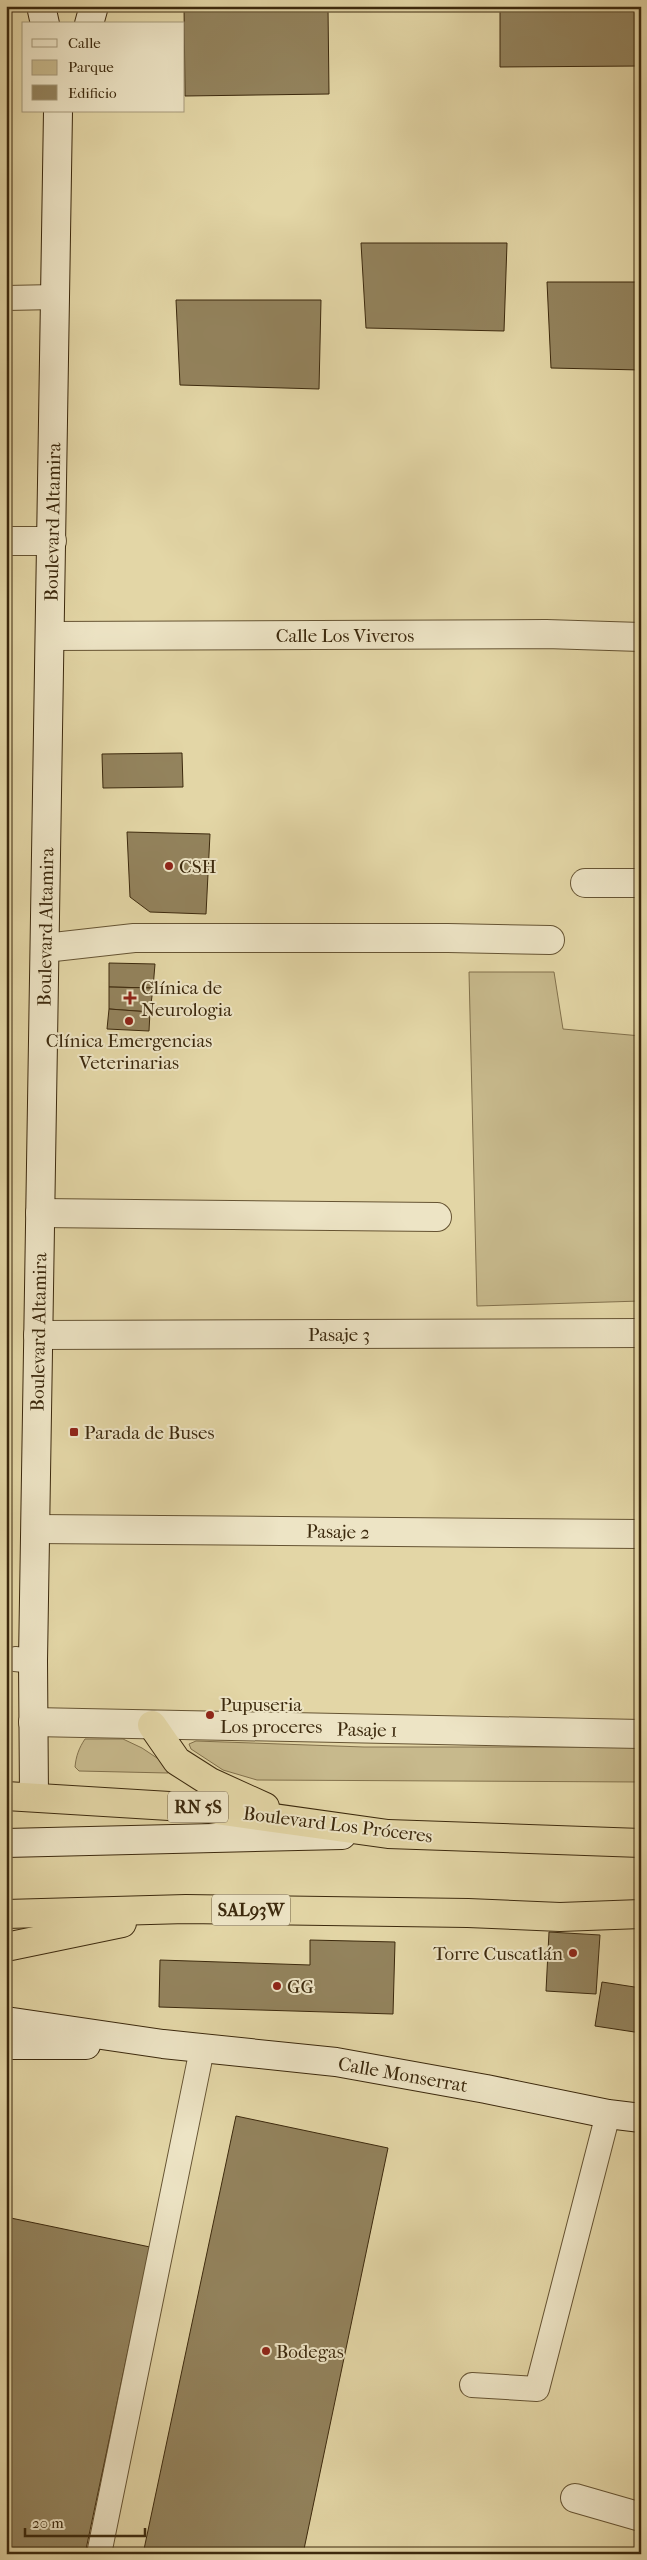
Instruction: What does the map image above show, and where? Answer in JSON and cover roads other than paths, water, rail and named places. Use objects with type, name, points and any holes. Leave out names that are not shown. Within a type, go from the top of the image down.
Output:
[{"type":"highway","points":[[152,1725],[177,1761],[210,1782],[244,1800],[286,1815],[388,1834]]},
{"type":"highway","name":"Boulevard Los Próceres","points":[[6,1796],[34,1796],[202,1808],[388,1834],[641,1843]]},
{"type":"highway","points":[[6,1947],[186,1909]]},
{"type":"highway","name":"SAL93W","points":[[6,1914],[186,1909],[468,1913],[560,1917],[641,1914]]},
{"type":"highway","points":[[560,1917],[641,1920]]},
{"type":"street","points":[[41,6],[45,22]]},
{"type":"street","points":[[89,22],[94,6]]},
{"type":"street","name":"Boulevard Altamira","points":[[34,1796],[33,1722],[24,1660],[36,1529],[59,113]]},
{"type":"street","points":[[6,540],[52,541]]},
{"type":"street","name":"Calle Los Viveros","points":[[50,636],[546,634],[641,637]]},
{"type":"street","points":[[586,883],[641,883]]},
{"type":"street","points":[[44,948],[134,938],[448,938],[550,940]]},
{"type":"street","points":[[40,1213],[437,1217]]},
{"type":"street","name":"Pasaje 3","points":[[38,1335],[641,1333]]},
{"type":"street","name":"Pasaje 2","points":[[36,1529],[641,1534]]},
{"type":"street","name":"Pasaje 1","points":[[33,1722],[641,1734]]},
{"type":"street","points":[[6,1843],[388,1834]]},
{"type":"street","name":"Calle Monserrat","points":[[6,2021],[202,2049],[336,2062],[486,2089],[608,2114],[641,2118]]},
{"type":"street","name":"Calle Monserrat","points":[[6,2045],[163,2044]]},
{"type":"street","points":[[576,2498],[641,2516]]},
{"type":"lane","points":[[6,298],[56,297]]},
{"type":"lane","points":[[99,2554],[202,2049]]},
{"type":"lane","points":[[472,2385],[537,2388],[608,2114]]},
{"type":"place","name":"CSH","points":[[169,866]]},
{"type":"place","name":"Clínica de Neurologia","points":[[130,998]]},
{"type":"place","name":"Clínica Emergencias Veterinarias","points":[[129,1021]]},
{"type":"place","name":"Parada de Buses","points":[[74,1432]]},
{"type":"place","name":"Pupuseria Los proceres","points":[[210,1715]]},
{"type":"place","name":"Torre Cuscatlán","points":[[573,1953]]},
{"type":"place","name":"GG","points":[[277,1986]]},
{"type":"place","name":"Bodegas","points":[[266,2351]]}]
